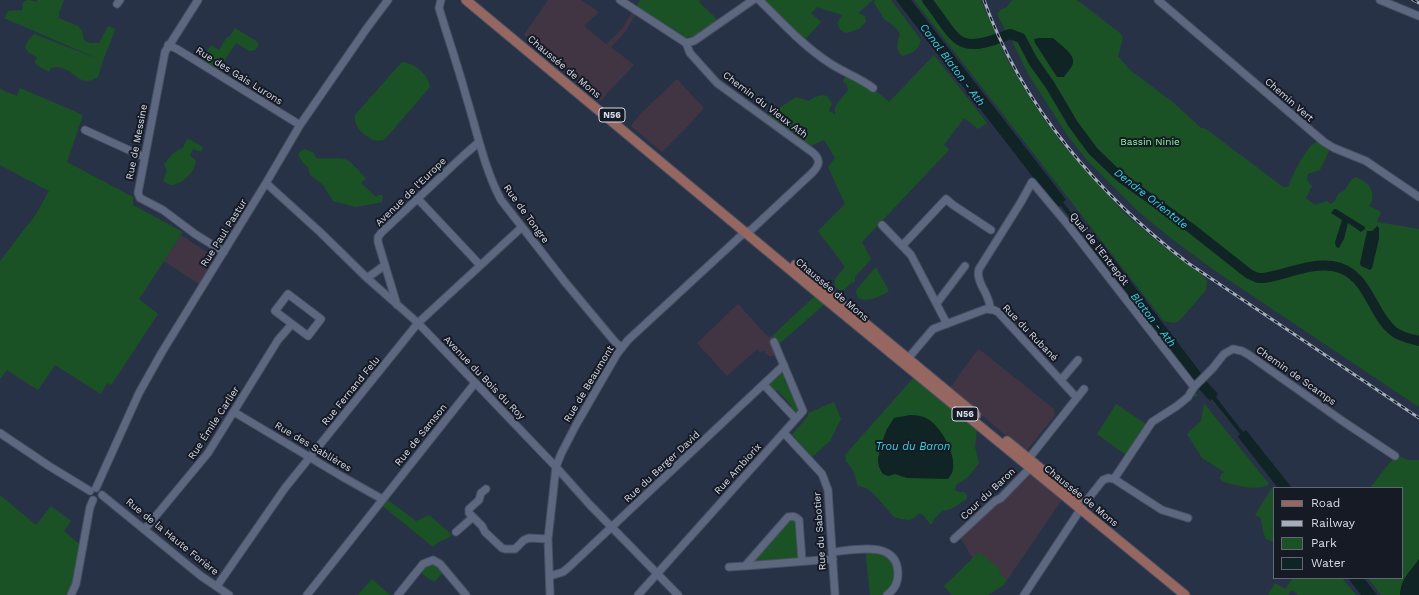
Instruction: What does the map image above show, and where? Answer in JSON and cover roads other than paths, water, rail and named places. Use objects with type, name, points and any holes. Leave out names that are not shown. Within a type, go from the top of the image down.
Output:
[{"type":"main road","name":"Chaussée de Mons","points":[[466,0],[1030,464],[1192,595]]},
{"type":"main road","name":"Chaussée de Mons","points":[[473,0],[748,231]]},
{"type":"main road","name":"Chaussée de Mons","points":[[1083,507],[1185,595]]},
{"type":"street","name":"Rue de Messine","points":[[198,0],[168,45],[162,62],[138,190],[139,196],[163,210],[195,234],[224,252]]},
{"type":"street","name":"Rue Paul Pastur","points":[[93,489],[148,376],[162,352],[300,125],[388,0]]},
{"type":"street","name":"Rue de Tongre","points":[[441,0],[440,8],[479,142],[495,189],[501,200],[565,282],[615,342],[622,348]]},
{"type":"street","name":"Chemin du Vieux Ath","points":[[620,0],[686,43],[690,53],[717,83],[812,152],[818,159],[818,166],[816,169],[748,231]]},
{"type":"street","points":[[686,43],[694,41],[753,0]]},
{"type":"street","points":[[759,0],[800,41],[822,58],[873,88]]},
{"type":"street","name":"Chemin Vert","points":[[1158,0],[1324,142],[1334,148],[1366,161],[1419,197]]},
{"type":"street","points":[[1380,0],[1419,16]]},
{"type":"street","name":"Rue des Gais Lurons","points":[[168,45],[177,49],[300,125]]},
{"type":"street","points":[[85,130],[144,156]]},
{"type":"street","name":"Avenue de l'Europe","points":[[397,305],[378,238],[382,232],[479,142]]},
{"type":"street","name":"Quai de l'Entrepôt","points":[[990,309],[991,303],[978,274],[979,269],[1017,209],[1032,182],[1198,384]]},
{"type":"street","name":"Avenue du Bois du Roy","points":[[266,183],[320,232],[367,278],[418,323],[556,467],[590,505],[678,595]]},
{"type":"street","points":[[418,199],[480,265]]},
{"type":"street","points":[[902,246],[946,199],[991,230]]},
{"type":"street","points":[[882,225],[912,255],[947,324]]},
{"type":"street","name":"Rue Fernand Felu","points":[[217,586],[285,488],[418,323],[522,227]]},
{"type":"street","name":"Rue de Beaumont","points":[[550,595],[548,539],[556,467],[576,425],[617,354],[628,340],[748,231]]},
{"type":"street","points":[[367,278],[385,265]]},
{"type":"street","points":[[937,303],[965,266]]},
{"type":"street","points":[[288,294],[321,319],[308,336],[292,324],[275,311],[288,294]]},
{"type":"street","name":"Rue du Rubané","points":[[906,361],[933,329],[986,309],[990,309],[998,312],[1077,398]]},
{"type":"street","name":"Rue Émile Carlier","points":[[145,529],[208,453],[278,340],[292,324]]},
{"type":"street","name":"Rue Ambiorix","points":[[638,595],[803,411],[774,342]]},
{"type":"street","name":"Chemin de Scamps","points":[[1114,479],[1152,422],[1188,397],[1226,351],[1233,349],[1242,351],[1249,355],[1395,456]]},
{"type":"street","points":[[1060,380],[1078,360]]},
{"type":"street","name":"Rue du Berger David","points":[[550,576],[564,572],[784,365]]},
{"type":"street","name":"Rue de Samson","points":[[307,595],[475,383]]},
{"type":"street","points":[[764,385],[796,419]]},
{"type":"street","points":[[1030,464],[1084,389]]},
{"type":"street","name":"Rue des Sablières","points":[[234,412],[382,499]]},
{"type":"street","points":[[0,433],[49,466],[93,489],[101,491],[102,495],[99,500],[93,500]]},
{"type":"street","name":"Rue du Sabotier","points":[[784,433],[825,478],[828,490],[835,595]]},
{"type":"street","name":"Cour du Baron","points":[[954,539],[995,500],[1001,498],[1030,464]]},
{"type":"street","points":[[1024,595],[1103,480],[1108,478],[1114,479],[1162,510],[1188,518]]},
{"type":"street","points":[[93,489],[90,498],[93,500]]},
{"type":"street","points":[[486,489],[481,493],[479,500],[469,509],[469,513],[482,526],[485,532],[502,548],[515,549],[524,540],[529,538],[548,539]]},
{"type":"street","name":"Rue de la Haute Forière","points":[[102,495],[201,576],[229,595]]},
{"type":"street","points":[[70,595],[76,584],[90,507],[93,500]]},
{"type":"street","points":[[745,566],[788,517],[792,516],[799,520],[802,561]]},
{"type":"street","points":[[456,532],[472,517]]},
{"type":"street","points":[[729,567],[802,561],[877,549],[888,554],[896,565],[898,577],[894,588],[887,595]]},
{"type":"street","points":[[398,595],[423,564],[431,560],[435,560],[440,564],[466,595]]},
{"type":"water","points":[[896,0],[911,0],[1066,200],[1063,202],[1066,206],[1091,238],[1094,236],[1102,244],[1198,369],[1203,376],[1201,379],[1204,382],[1206,381],[1218,394],[1216,397],[1243,432],[1246,430],[1291,487],[1277,487],[1238,437],[1240,434],[1212,399],[1210,401],[1199,389],[1196,381],[1190,377],[1086,243],[1088,240],[1061,206],[1057,207]]},
{"type":"water","points":[[1053,38],[1064,47],[1073,58],[1071,67],[1064,77],[1057,77],[1035,43],[1034,39]]},
{"type":"water","points":[[1334,209],[1365,227],[1365,229],[1361,232],[1348,223],[1344,239],[1339,248],[1336,247],[1335,242],[1342,220],[1331,213]]},
{"type":"water","points":[[1377,226],[1379,228],[1379,239],[1372,268],[1370,270],[1361,266],[1360,263],[1367,231],[1372,231]]},
{"type":"water","name":"Trou du Baron","points":[[910,415],[928,419],[940,430],[945,438],[952,456],[953,465],[952,473],[948,479],[907,478],[895,474],[888,476],[883,474],[879,467],[878,459],[887,429],[894,418]]},
{"type":"water","points":[[1419,559],[1419,595],[1400,595],[1404,580]]},
{"type":"water","points":[[1349,579],[1365,579],[1377,595],[1361,595]]},
{"type":"waterway","name":"Dendre Orientale","points":[[927,0],[953,35],[960,41],[968,44],[978,44],[992,41],[1010,34],[1021,38],[1033,61],[1050,85],[1073,124],[1093,151],[1120,177],[1192,229],[1249,274],[1258,278],[1263,278],[1314,266],[1332,266],[1344,269],[1361,284],[1385,323],[1393,331],[1409,339],[1419,341]]},
{"type":"railway","points":[[984,0],[1000,39],[1020,77],[1042,113],[1095,179],[1124,209],[1188,263],[1419,418]]},
{"type":"railway","points":[[1413,0],[1419,3]]},
{"type":"water label","name":"Canal Blaton - Ath","points":[[952,65]]},
{"type":"water label","name":"Blaton - Ath","points":[[1153,320]]},
{"type":"park label","name":"Bassin Ninie","points":[[1150,142]]}]
